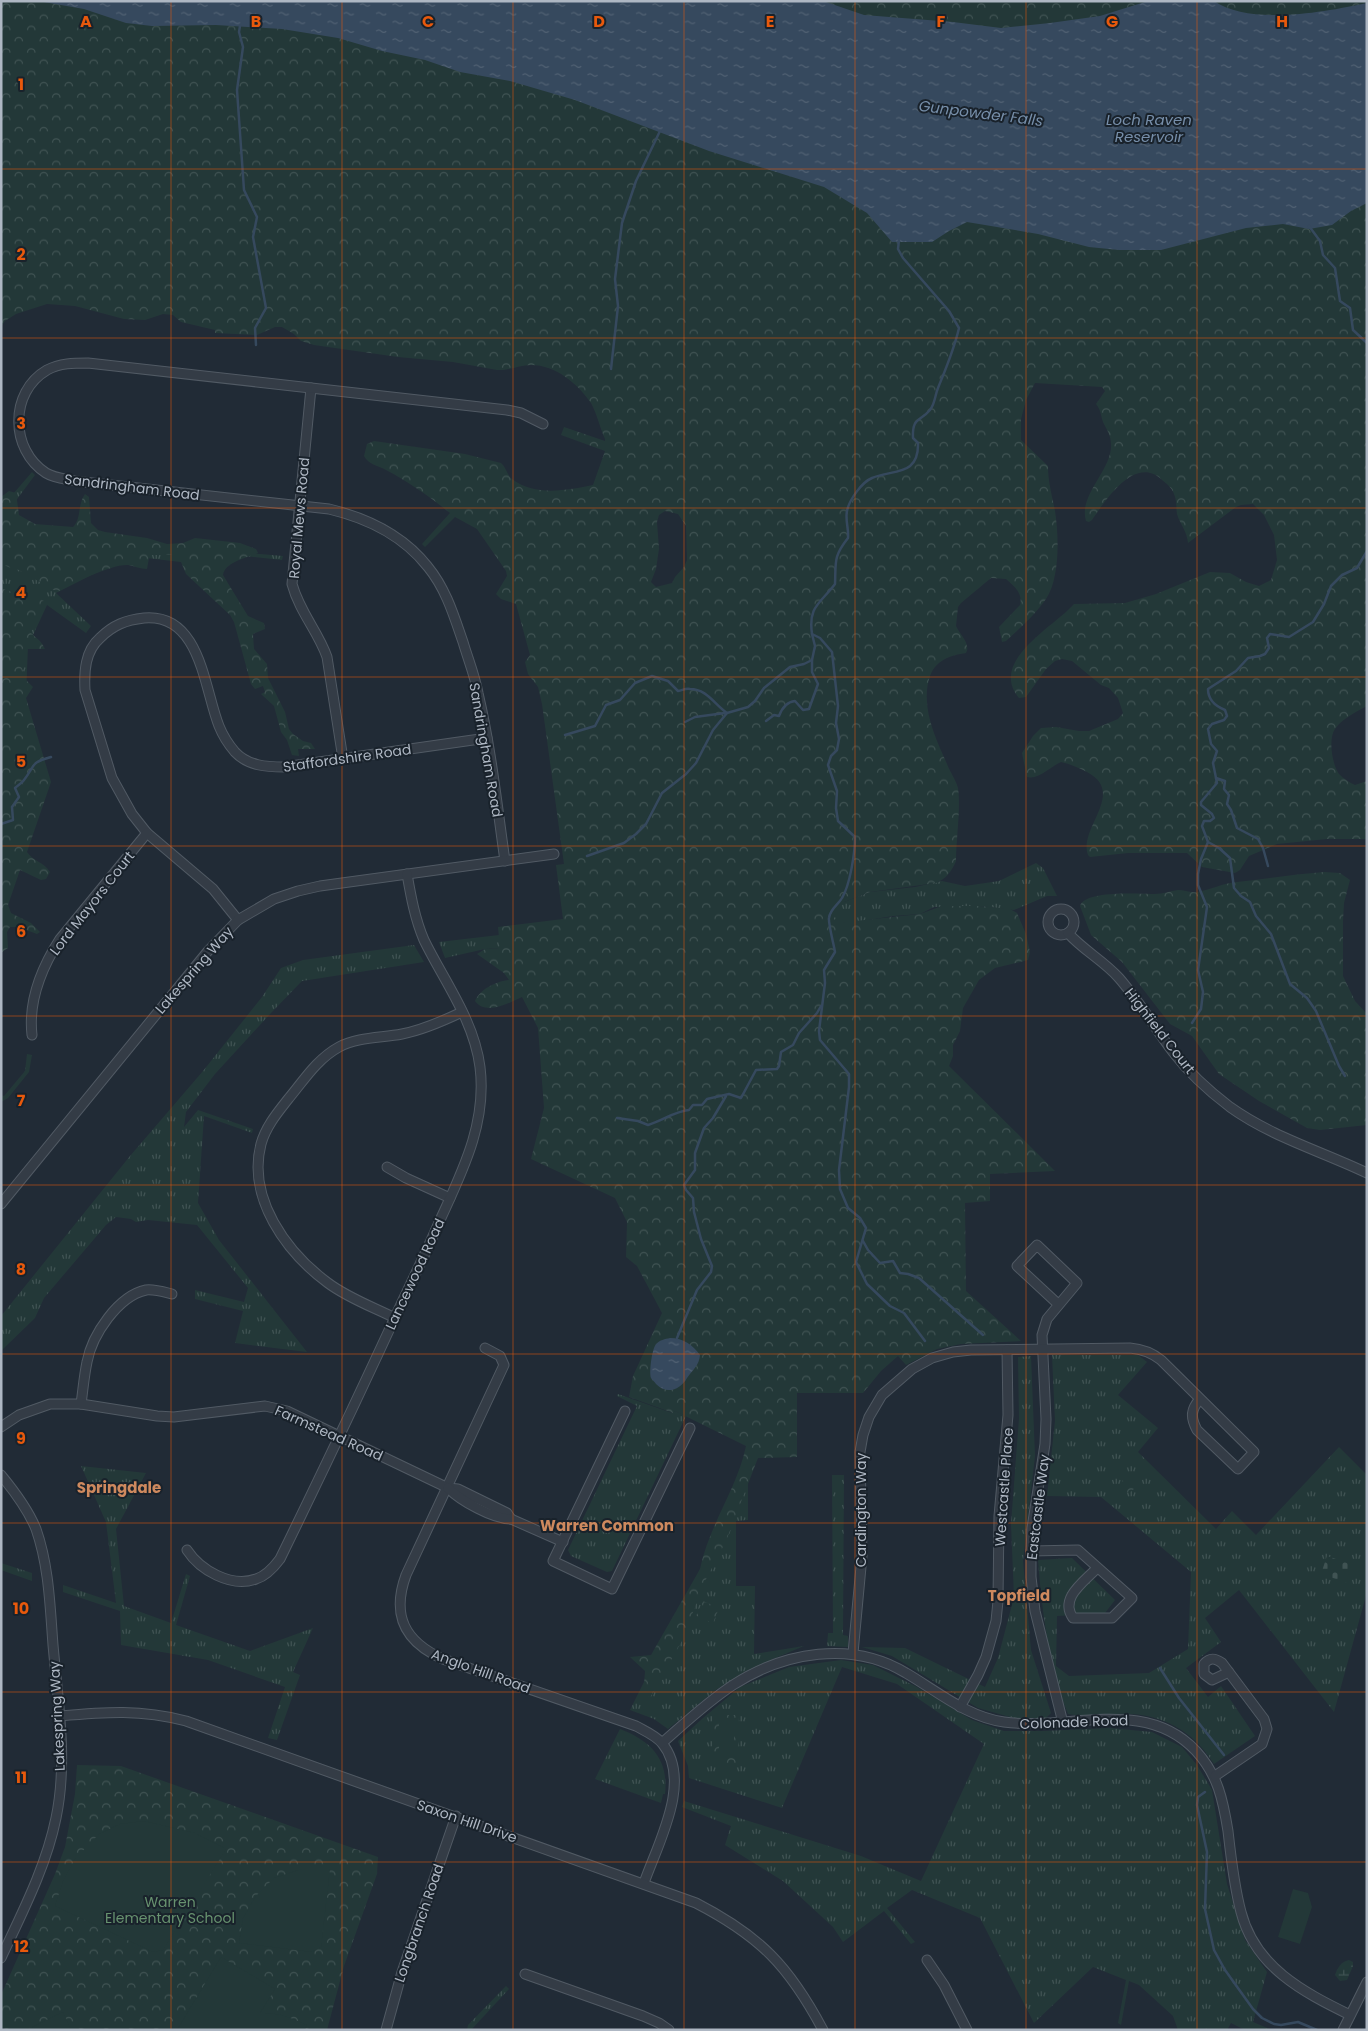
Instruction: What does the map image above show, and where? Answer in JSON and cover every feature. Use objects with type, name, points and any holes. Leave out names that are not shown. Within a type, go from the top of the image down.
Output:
[{"type":"street","name":"Sandringham Road","points":[[505,861],[478,690],[453,612],[443,590],[428,567],[410,548],[372,522],[351,514],[329,509],[76,481],[48,474],[37,466],[22,445],[19,433],[19,413],[22,400],[36,378],[57,366],[88,363],[507,410],[521,413],[543,424]]},
{"type":"street","name":"Royal Mews Road","points":[[311,388],[292,584],[300,609],[327,657],[343,759]]},
{"type":"street","name":"Staffordshire Road","points":[[238,920],[213,889],[147,833],[127,807],[112,778],[86,690],[84,677],[86,661],[91,650],[97,640],[109,629],[120,622],[148,618],[163,621],[185,634],[198,657],[219,727],[227,742],[246,761],[271,767],[343,759],[487,738]]},
{"type":"street","name":"Lord Mayors Court","points":[[32,1035],[31,1016],[34,998],[51,952],[147,833]]},
{"type":"street","name":"Lakespring Way","points":[[1,1204],[208,951],[238,920],[274,899],[298,891],[554,854]]},
{"type":"street","name":"Lancewood Road","points":[[187,1550],[193,1560],[216,1575],[235,1581],[255,1580],[265,1575],[280,1559],[395,1318],[470,1151],[480,1110],[480,1067],[472,1034],[424,939],[417,921],[407,874]]},
{"type":"street","name":"Highfield Court","points":[[1068,933],[1079,946],[1118,977],[1174,1053],[1212,1093],[1251,1121],[1273,1133],[1367,1174]]},
{"type":"street","points":[[395,1318],[329,1284],[315,1273],[283,1237],[267,1211],[262,1195],[259,1160],[261,1143],[267,1128],[277,1113],[316,1065],[333,1051],[349,1042],[402,1034],[435,1025],[462,1012]]},
{"type":"street","points":[[387,1167],[450,1198]]},
{"type":"street","name":"Eastcastle Way","points":[[1058,1304],[1017,1266],[1037,1245],[1077,1283],[1058,1304],[1043,1326],[1045,1444],[1032,1528],[1031,1551],[1031,1577],[1035,1611],[1063,1723]]},
{"type":"street","points":[[81,1404],[86,1362],[91,1347],[100,1330],[121,1304],[128,1297],[148,1290],[172,1294]]},
{"type":"street","name":"Anglo Hill Road","points":[[485,1348],[500,1356],[504,1366],[401,1588],[400,1610],[407,1633],[428,1652],[443,1659],[636,1726],[653,1735],[662,1743],[674,1769],[676,1782],[674,1798],[644,1883]]},
{"type":"street","name":"Cardington Way","points":[[853,1653],[862,1556],[860,1452],[863,1435],[869,1417],[882,1395],[912,1369],[942,1354],[971,1350],[1142,1349],[1153,1353],[1161,1360],[1254,1452],[1238,1469],[1196,1430],[1192,1414],[1194,1406],[1200,1399]]},
{"type":"street","name":"Westcastle Place","points":[[960,1707],[986,1657],[996,1621],[999,1516],[1008,1415],[1007,1350]]},
{"type":"street","name":"Farmstead Road","points":[[1,1427],[19,1415],[42,1406],[63,1403],[174,1417],[265,1406],[287,1411],[448,1488],[458,1490],[507,1513],[511,1519],[563,1542]]},
{"type":"street","points":[[625,1411],[553,1561],[612,1589],[690,1428]]},
{"type":"street","name":"Lakespring Way","points":[[1,1476],[25,1506],[43,1551],[47,1578],[62,1766],[56,1818],[41,1870],[1,1958]]},
{"type":"street","points":[[1031,1551],[1078,1550],[1132,1598],[1112,1618],[1073,1618],[1068,1611],[1068,1602],[1071,1595],[1097,1568]]},
{"type":"street","name":"Colonade Road","points":[[662,1743],[710,1701],[733,1685],[755,1673],[800,1658],[824,1654],[853,1653],[888,1663],[960,1707],[1000,1722],[1034,1724],[1128,1719],[1157,1725],[1186,1742],[1197,1752],[1215,1776],[1225,1812],[1236,1893],[1248,1932],[1259,1951],[1285,1979],[1350,2015]]},
{"type":"street","points":[[1215,1776],[1262,1744],[1267,1729],[1264,1719],[1229,1672]]},
{"type":"street","name":"Saxon Hill Drive","points":[[59,1716],[117,1711],[162,1715],[186,1721],[696,1903],[729,1920],[749,1935],[786,1971],[801,1990],[823,2030]]},
{"type":"street","name":"Longbranch Road","points":[[386,2030],[402,1972],[456,1816]]},
{"type":"street","points":[[927,1960],[944,1985],[967,2030]]},
{"type":"street","points":[[525,1974],[643,2016],[669,2030]]},
{"type":"street","points":[[1343,2030],[1367,1982]]},
{"type":"green space","points":[[1,1],[1367,1],[1367,706],[1338,725],[1333,733],[1331,745],[1333,758],[1339,774],[1355,785],[1367,781],[1367,839],[1327,839],[1277,844],[1249,856],[1240,870],[1235,873],[1202,867],[1187,853],[1128,853],[1090,857],[1087,845],[1089,834],[1102,800],[1103,790],[1098,780],[1087,772],[1061,762],[1040,775],[1027,777],[1022,753],[1033,736],[1041,728],[1056,727],[1089,731],[1118,719],[1123,713],[1118,698],[1109,688],[1101,685],[1072,661],[1062,659],[1055,661],[1046,669],[1026,697],[1019,698],[1012,684],[1012,671],[1018,658],[1027,646],[1074,604],[1125,603],[1156,594],[1210,572],[1230,573],[1246,582],[1259,586],[1271,580],[1277,560],[1274,535],[1264,515],[1253,504],[1236,507],[1188,543],[1177,514],[1176,499],[1171,488],[1152,473],[1131,476],[1113,492],[1092,520],[1086,521],[1085,511],[1087,502],[1107,463],[1110,453],[1110,438],[1096,404],[1105,391],[1102,387],[1035,383],[1026,400],[1021,419],[1021,440],[1048,466],[1058,544],[1056,569],[1051,590],[1042,605],[1032,616],[1006,641],[1002,642],[999,627],[1020,605],[1021,601],[1017,590],[1006,579],[991,578],[958,607],[956,626],[966,643],[966,653],[955,655],[940,662],[933,670],[927,687],[930,721],[958,788],[956,861],[948,874],[936,883],[870,892],[844,902],[822,902],[837,923],[920,914],[942,906],[980,906],[1010,909],[1017,913],[1026,934],[1030,952],[1028,960],[995,968],[979,980],[963,1008],[960,1031],[953,1045],[953,1056],[949,1066],[1055,1171],[990,1174],[990,1201],[965,1203],[966,1291],[1021,1341],[961,1344],[937,1349],[906,1365],[898,1356],[881,1371],[863,1393],[797,1393],[797,1457],[758,1458],[726,1541],[703,1585],[683,1639],[651,1696],[643,1699],[645,1671],[630,1657],[651,1655],[700,1569],[710,1537],[742,1462],[746,1446],[675,1411],[673,1413],[629,1397],[633,1376],[662,1313],[637,1266],[626,1257],[627,1222],[615,1198],[531,1159],[544,1108],[538,1028],[522,997],[504,1005],[491,1008],[485,1008],[475,1001],[489,986],[509,980],[504,973],[477,954],[485,949],[500,948],[498,927],[563,919],[556,865],[564,864],[538,687],[528,674],[525,662],[530,655],[516,604],[501,599],[496,594],[507,576],[506,571],[477,529],[455,517],[425,547],[422,544],[450,513],[411,485],[371,463],[364,456],[367,444],[374,441],[465,454],[501,463],[512,479],[521,485],[531,488],[552,491],[593,485],[605,451],[561,435],[564,427],[605,441],[593,407],[580,389],[566,377],[549,368],[527,365],[497,370],[453,362],[398,357],[314,345],[301,341],[282,327],[275,327],[257,335],[215,333],[215,330],[181,322],[173,315],[163,314],[145,320],[124,319],[75,306],[47,304],[16,314],[5,321],[1,327]],"holes":[[[665,511],[678,514],[686,526],[687,560],[672,583],[656,587],[651,582],[656,569],[659,549],[657,522],[659,515]]]},
{"type":"green space","points":[[32,472],[35,475],[6,514],[47,535],[283,556],[282,560],[245,556],[224,567],[129,556],[56,593],[91,626],[86,633],[47,605],[28,646],[26,696],[1,612],[1,508]]},
{"type":"green space","points":[[9,491],[16,493],[19,515],[35,524],[73,527],[78,520],[81,503],[85,494],[89,497],[91,523],[98,530],[147,538],[167,544],[183,543],[195,538],[240,543],[256,549],[258,553],[232,564],[223,575],[248,616],[264,623],[265,629],[253,634],[254,649],[267,664],[268,678],[285,712],[289,729],[303,741],[311,743],[315,749],[298,749],[299,756],[292,755],[287,740],[281,732],[274,706],[261,694],[265,692],[263,686],[255,689],[251,684],[234,622],[230,615],[186,574],[181,562],[173,555],[151,555],[147,569],[128,565],[112,568],[92,575],[57,592],[19,570],[1,563],[1,497]]},
{"type":"green space","points":[[1,588],[39,599],[44,601],[45,604],[39,617],[27,616],[24,624],[45,649],[25,649],[21,651],[20,655],[24,678],[33,687],[26,698],[51,782],[27,852],[50,872],[46,879],[41,880],[20,870],[8,905],[11,913],[31,923],[40,932],[37,934],[18,927],[10,927],[7,932],[8,948],[1,953]]},
{"type":"green space","points":[[1036,863],[1043,868],[1057,896],[1047,896],[1014,910],[980,906],[934,907],[920,914],[855,922],[485,949],[445,958],[439,942],[806,900],[844,902],[870,892],[915,887],[942,881],[965,886],[999,881]]},
{"type":"green space","points":[[1324,872],[1340,873],[1350,880],[1344,903],[1343,976],[1355,1001],[1367,1014],[1367,1125],[1320,1130],[1307,1128],[1259,1101],[1219,1074],[1192,1036],[1170,1024],[1122,962],[1091,935],[1080,906],[1084,901],[1092,897],[1102,895],[1158,894],[1178,890],[1197,892],[1232,883]]},
{"type":"green space","points":[[414,945],[424,962],[302,981],[215,1074],[186,1112],[184,1127],[198,1110],[253,1129],[252,1133],[204,1116],[198,1203],[219,1240],[307,1352],[235,1343],[243,1311],[195,1299],[195,1290],[244,1302],[248,1288],[197,1225],[148,1220],[136,1222],[131,1219],[116,1217],[106,1225],[44,1298],[35,1318],[1,1351],[1,1316],[130,1156],[203,1071],[262,997],[281,968],[303,960]]},
{"type":"green space","points":[[27,1054],[32,1055],[29,1072],[8,1098],[1,1102],[1,1095],[4,1096],[25,1071]]},
{"type":"green space","points":[[1052,1355],[1138,1355],[1147,1362],[1118,1395],[1158,1428],[1138,1452],[1216,1529],[1232,1511],[1256,1535],[1339,1447],[1367,1475],[1367,1592],[1334,1712],[1239,1590],[1205,1618],[1221,1642],[1186,1668],[1208,1697],[1221,1686],[1255,1736],[1214,1764],[1185,1732],[1160,1720],[1132,1714],[1086,1716],[1068,1714],[1061,1696],[1047,1638],[1038,1560],[1072,1558],[1115,1600],[1105,1613],[1057,1616],[1056,1666],[1069,1676],[1149,1673],[1188,1649],[1191,1572],[1101,1497],[1047,1496],[1055,1421]]},
{"type":"green space","points":[[1031,1356],[1035,1456],[1023,1561],[1031,1650],[1051,1713],[1046,1718],[1017,1719],[978,1708],[892,1656],[862,1647],[905,1648],[985,1687],[998,1658],[1014,1597],[1011,1524],[1019,1418],[1018,1357]]},
{"type":"green space","points":[[618,1394],[686,1416],[612,1571],[607,1572],[571,1556],[568,1550],[637,1406],[617,1396]]},
{"type":"green space","points":[[81,1466],[146,1473],[116,1529],[124,1606],[171,1623],[186,1574],[190,1576],[176,1625],[250,1651],[313,1628],[293,1672],[300,1675],[277,1740],[268,1738],[285,1687],[208,1660],[121,1645],[120,1611],[63,1592],[63,1585],[116,1603],[106,1522]]},
{"type":"green space","points":[[748,1474],[748,1520],[736,1521],[736,1586],[755,1586],[754,1654],[804,1646],[773,1659],[717,1689],[668,1729],[654,1719],[630,1710]]},
{"type":"green space","points":[[832,1475],[844,1475],[843,1635],[848,1636],[848,1647],[827,1646],[828,1633],[833,1633]]},
{"type":"green space","points":[[1128,1478],[1133,1480],[1135,1485],[1133,1490],[1128,1492],[1123,1490],[1121,1485],[1123,1480]]},
{"type":"green space","points":[[1327,1556],[1354,1565],[1348,1583],[1321,1574]]},
{"type":"green space","points":[[1,1563],[32,1573],[32,1581],[1,1570]]},
{"type":"green space","points":[[703,1601],[719,1608],[713,1623],[696,1616]]},
{"type":"green space","points":[[841,1660],[873,1665],[915,1686],[972,1720],[1004,1731],[1110,1728],[1152,1732],[1182,1747],[1197,1765],[1212,1790],[1227,1884],[1245,1940],[1267,1972],[1253,2022],[1272,2030],[1245,2030],[1231,2023],[1227,2030],[1178,2030],[1173,2016],[1139,1985],[1129,1981],[1121,2025],[1118,2023],[1126,1980],[1093,1967],[1034,2023],[980,1918],[912,1890],[887,1908],[915,1942],[911,1944],[884,1911],[843,1942],[833,1927],[783,1881],[725,1845],[731,1826],[682,1807],[684,1801],[861,1856],[921,1881],[984,1744],[897,1684],[842,1667],[782,1808],[689,1778],[688,1766],[678,1741],[740,1687],[789,1667]]},
{"type":"green space","points":[[713,1715],[739,1715],[738,1767],[713,1766]]},
{"type":"green space","points":[[719,1724],[734,1724],[734,1757],[719,1757]]},
{"type":"green space","points":[[620,1729],[641,1739],[656,1753],[661,1761],[664,1771],[665,1794],[663,1794],[661,1803],[595,1779]]},
{"type":"green space","name":"Warren Elementary School","points":[[77,1765],[121,1766],[378,1857],[377,1874],[344,1966],[327,2030],[11,2030],[1,2028],[1,1995],[55,1874],[65,1847],[75,1794]]},
{"type":"green space","points":[[144,1821],[195,1833],[226,1849],[163,1950],[153,1952],[55,1906],[63,1881],[75,1859],[99,1834],[120,1824]]},
{"type":"green space","points":[[302,1869],[330,1869],[321,1947],[312,1952],[239,1943],[243,1918],[256,1896],[274,1878]]},
{"type":"green space","points":[[1293,1889],[1308,1893],[1312,1907],[1300,1944],[1278,1937]]},
{"type":"green space","points":[[221,1957],[275,1989],[260,2013],[273,2013],[290,2018],[307,2025],[305,2030],[177,2030]]},
{"type":"green space","points":[[1349,1960],[1353,1962],[1353,1966],[1347,1980],[1340,1981],[1335,1975],[1338,1967]]},
{"type":"green space","points":[[506,1986],[509,1989],[471,2030],[467,2030],[468,2025]]},
{"type":"green space","points":[[63,2012],[71,2030],[26,2030]]},
{"type":"water","name":"Loch Raven Reservoir","points":[[38,1],[823,1],[864,15],[1001,28],[1100,16],[1148,1],[1214,1],[1229,9],[1268,15],[1310,13],[1367,3],[1367,203],[1351,211],[1332,225],[1309,229],[1283,224],[1246,228],[1161,250],[1119,250],[1089,247],[1038,234],[967,222],[932,242],[892,242],[867,213],[824,187],[709,151],[575,100],[510,81],[460,72],[425,60],[382,51],[338,38],[282,29],[216,25],[152,26],[126,23],[84,9]]},
{"type":"water","points":[[670,1338],[679,1339],[687,1343],[700,1355],[697,1365],[681,1386],[673,1390],[664,1389],[656,1384],[651,1378],[650,1371],[652,1355],[656,1344]]},
{"type":"waterway","points":[[240,26],[239,32],[243,47],[237,90],[244,190],[257,217],[253,237],[266,308],[255,328],[256,345]]},
{"type":"waterway","points":[[611,369],[618,306],[615,279],[622,223],[636,181],[660,131]]},
{"type":"waterway","points":[[1309,226],[1320,241],[1323,255],[1335,268],[1340,301],[1350,308],[1353,330],[1367,343]]},
{"type":"waterway","points":[[899,240],[898,249],[903,258],[949,311],[959,328],[933,405],[915,423],[913,438],[918,443],[914,461],[904,470],[880,475],[868,480],[853,497],[847,514],[848,538],[836,560],[835,584],[816,606],[812,617],[812,634],[820,638],[832,652],[838,706],[836,723],[839,739],[837,750],[831,756],[828,765],[837,791],[836,808],[838,821],[855,837],[850,877],[842,898],[832,910],[829,918],[835,952],[824,970],[825,983],[819,1031],[820,1040],[849,1074],[839,1170],[840,1189],[848,1208],[860,1218],[866,1228],[856,1262],[867,1284],[890,1306],[904,1313],[925,1341]]},
{"type":"waterway","points":[[1192,1023],[1201,1009],[1203,992],[1198,970],[1207,907],[1198,885],[1198,874],[1201,859],[1208,842],[1202,826],[1204,821],[1210,821],[1214,818],[1201,805],[1201,802],[1217,783],[1213,763],[1217,751],[1211,744],[1208,729],[1212,724],[1224,720],[1227,716],[1225,710],[1211,699],[1208,689],[1236,671],[1248,658],[1265,654],[1269,648],[1267,638],[1270,634],[1289,637],[1313,622],[1324,604],[1331,586],[1342,575],[1357,568],[1367,551]]},
{"type":"waterway","points":[[587,856],[624,843],[636,834],[646,824],[662,793],[686,774],[696,763],[713,730],[727,713],[748,707],[764,688],[790,667],[812,660],[815,646],[812,634]]},
{"type":"waterway","points":[[766,721],[774,715],[779,716],[785,706],[795,701],[803,710],[809,709],[818,684],[812,672],[812,660]]},
{"type":"waterway","points":[[565,735],[595,726],[606,705],[620,700],[635,683],[652,676],[668,681],[678,691],[686,689],[701,691],[727,713]]},
{"type":"waterway","points":[[685,722],[695,717],[725,713]]},
{"type":"waterway","points":[[1,824],[13,820],[12,807],[19,797],[15,788],[23,781],[36,763],[51,757]]},
{"type":"waterway","points":[[1216,778],[1225,781],[1224,789],[1229,795],[1227,804],[1237,828],[1258,839],[1263,848],[1268,866]]},
{"type":"waterway","points":[[1208,842],[1219,848],[1230,858],[1234,888],[1250,902],[1256,916],[1271,934],[1290,984],[1307,998],[1316,1011],[1345,1076]]},
{"type":"waterway","points":[[617,1118],[638,1121],[648,1125],[679,1112],[689,1110],[693,1105],[702,1105],[707,1099],[729,1094],[741,1098],[756,1070],[777,1069],[781,1052],[793,1045],[799,1033],[821,1006]]},
{"type":"waterway","points":[[677,1338],[697,1290],[711,1272],[712,1266],[701,1239],[694,1212],[693,1198],[684,1185],[695,1170],[695,1153],[704,1128],[713,1118],[726,1096]]},
{"type":"waterway","points":[[863,1241],[868,1250],[880,1263],[893,1261],[900,1273],[919,1278],[983,1335]]},
{"type":"waterway","points":[[1160,1668],[1179,1698],[1224,1755]]},
{"type":"waterway","points":[[1205,1792],[1198,1797],[1197,1805],[1207,1852],[1205,1909],[1214,1950],[1225,1970],[1253,2009],[1262,2018],[1281,2025],[1298,2022],[1317,2030]]},
{"type":"district","name":"Springdale","points":[[119,1487]]},
{"type":"district","name":"Warren Common","points":[[607,1525]]},
{"type":"district","name":"Topfield","points":[[1019,1595]]},
{"type":"water label","name":"Gunpowder Falls","points":[[981,113]]}]
